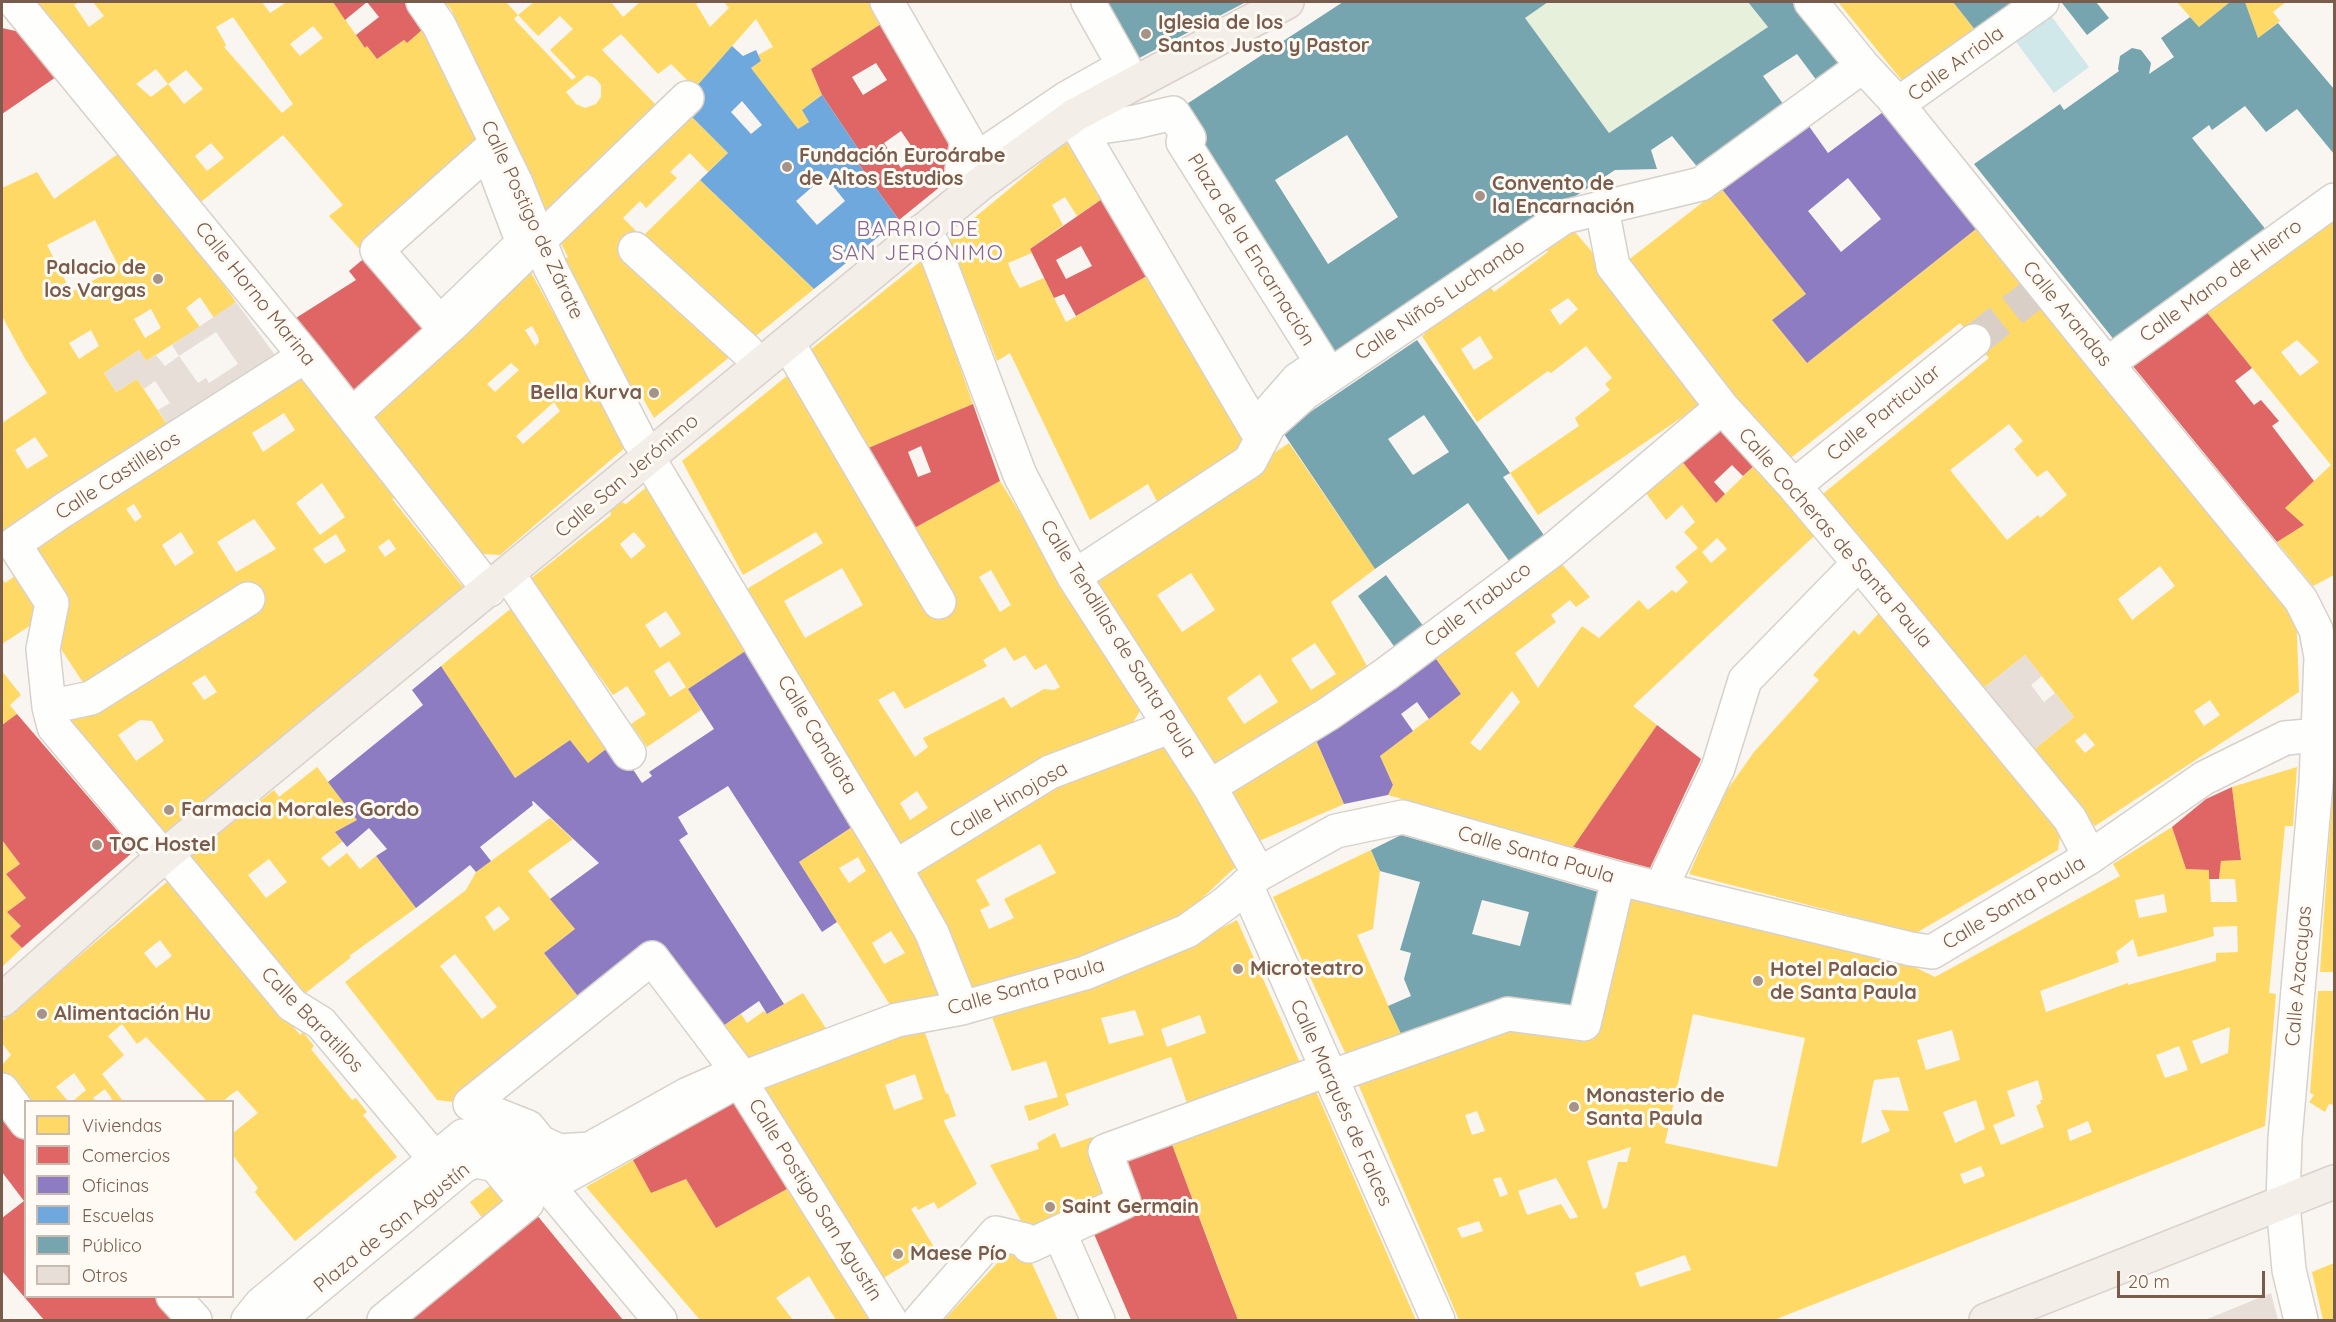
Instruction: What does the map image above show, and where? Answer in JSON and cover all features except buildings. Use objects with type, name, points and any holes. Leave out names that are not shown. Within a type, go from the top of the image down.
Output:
[{"type":"main road","name":"Calle San Jerónimo","points":[[2,1000],[164,856],[502,588],[980,184],[1075,115],[1287,2]]},
{"type":"main road","points":[[1986,1320],[2334,1182]]},
{"type":"street","points":[[2,8],[15,2]]},
{"type":"street","name":"Calle Horno Marina","points":[[15,2],[353,414],[502,588],[630,753]]},
{"type":"street","name":"Calle Postigo de Zárate","points":[[423,2],[439,25],[511,173],[550,267],[639,440]]},
{"type":"street","points":[[887,2],[967,141],[963,169],[1067,99],[1124,66],[1088,2]]},
{"type":"street","name":"Calle Arandas","points":[[1811,2],[1898,105],[2301,600],[2326,641]]},
{"type":"street","name":"Calle Arriola","points":[[1898,105],[2042,2]]},
{"type":"street","name":"Calle Niños Luchando","points":[[1081,572],[1250,461],[1266,421],[1564,217],[1701,184],[1863,66]]},
{"type":"street","points":[[353,414],[456,321],[687,98]]},
{"type":"street","name":"Plaza de la Encarnación","points":[[1173,113],[1189,138],[1183,142],[1322,363],[1297,380],[1266,421],[1255,428],[1080,130],[1135,122],[1173,113]]},
{"type":"street","points":[[488,151],[523,243],[440,323],[377,250],[488,151]]},
{"type":"street","name":"Calle Mano de Hierro","points":[[2107,364],[2334,200]]},
{"type":"street","name":"Calle Cocheras de Santa Paula","points":[[1602,209],[1613,266],[1722,407],[1794,486],[2070,819],[2090,857]]},
{"type":"street","name":"Calle Tendillas de Santa Paula","points":[[922,231],[934,247],[1020,475],[1074,577],[1211,789],[1252,880]]},
{"type":"street","points":[[635,249],[747,351]]},
{"type":"street","name":"Calle Particular","points":[[1794,486],[1974,341]]},
{"type":"street","name":"Calle Castillejos","points":[[46,631],[52,603],[14,544],[305,356]]},
{"type":"street","points":[[795,357],[939,602]]},
{"type":"street","name":"Calle Trabuco","points":[[1217,782],[1328,714],[1386,674],[1554,549],[1722,407]]},
{"type":"street","name":"Calle Candiota","points":[[656,471],[933,933],[962,1008]]},
{"type":"street","points":[[1668,873],[1718,768],[1745,680],[1859,563]]},
{"type":"street","points":[[49,707],[91,698],[248,599]]},
{"type":"street","name":"Calle Baratillos","points":[[46,631],[43,649],[49,707],[54,727],[164,856],[176,865],[292,1005],[321,1023],[435,1159]]},
{"type":"street","name":"Calle Azacayas","points":[[2301,1320],[2289,1270],[2283,1203],[2285,1139],[2324,750],[2326,641]]},
{"type":"street","name":"Calle Hinojosa","points":[[895,867],[1050,772],[1161,730]]},
{"type":"street","name":"Calle Santa Paula","points":[[740,1075],[897,1020],[962,1008],[1085,973],[1187,931],[1226,903],[1252,880],[1336,831],[1403,817],[1620,879],[1911,949],[1932,952],[2090,857],[2204,778],[2285,738],[2324,750]]},
{"type":"street","name":"Calle Marqués de Falces","points":[[1252,880],[1438,1320]]},
{"type":"street","points":[[1347,1071],[1508,1014],[1584,1024],[1615,893]]},
{"type":"street","points":[[652,958],[740,1075],[687,1094],[590,1149],[559,1151],[540,1142],[528,1127],[470,1104],[652,958]]},
{"type":"street","points":[[660,1320],[548,1186],[740,1075]]},
{"type":"street","name":"Calle Postigo San Agustín","points":[[740,1075],[747,1092],[890,1320]]},
{"type":"street","points":[[920,1320],[996,1233],[1025,1240],[1029,1246],[1061,1237],[1124,1202],[1105,1151],[1312,1075]]},
{"type":"street","points":[[2,1090],[24,1119]]},
{"type":"street","name":"Plaza de San Agustín","points":[[248,1320],[261,1304],[463,1136],[485,1135],[510,1147],[548,1186]]},
{"type":"street","name":"Plaza de San Agustín","points":[[278,1320],[465,1165],[476,1161],[495,1165],[527,1203],[384,1320]]},
{"type":"street","points":[[1061,1237],[1098,1320]]},
{"type":"street","points":[[174,1298],[195,1320]]},
{"type":"green space","points":[[1548,2],[1748,2],[1768,27],[1609,133],[1525,18]]},
{"type":"water","points":[[2049,13],[2089,67],[2054,93],[2014,39]]},
{"type":"tunnel","points":[[1974,341],[2036,292]]},
{"type":"place","name":"Iglesia de los Santos Justo y Pastor","points":[[1146,34]]},
{"type":"place","name":"Fundación Euroárabe de Altos Estudios","points":[[787,167]]},
{"type":"place","name":"Convento de la Encarnación","points":[[1480,196]]},
{"type":"place","name":"Palacio de los Vargas","points":[[158,279]]},
{"type":"place","name":"Bella Kurva","points":[[654,393]]},
{"type":"place","name":"Farmacia Morales Gordo","points":[[169,810]]},
{"type":"place","name":"TOC Hostel","points":[[97,845]]},
{"type":"place","name":"Microteatro","points":[[1238,969]]},
{"type":"place","name":"Hotel Palacio de Santa Paula","points":[[1758,981]]},
{"type":"place","name":"Alimentación Hu","points":[[42,1014]]},
{"type":"place","name":"Monasterio de Santa Paula","points":[[1574,1107]]},
{"type":"place","name":"Saint Germain","points":[[1050,1207]]},
{"type":"place","name":"Maese Pío","points":[[898,1254]]},
{"type":"district","name":"BARRIO DE SAN JERÓNIMO","points":[[918,242]]}]
